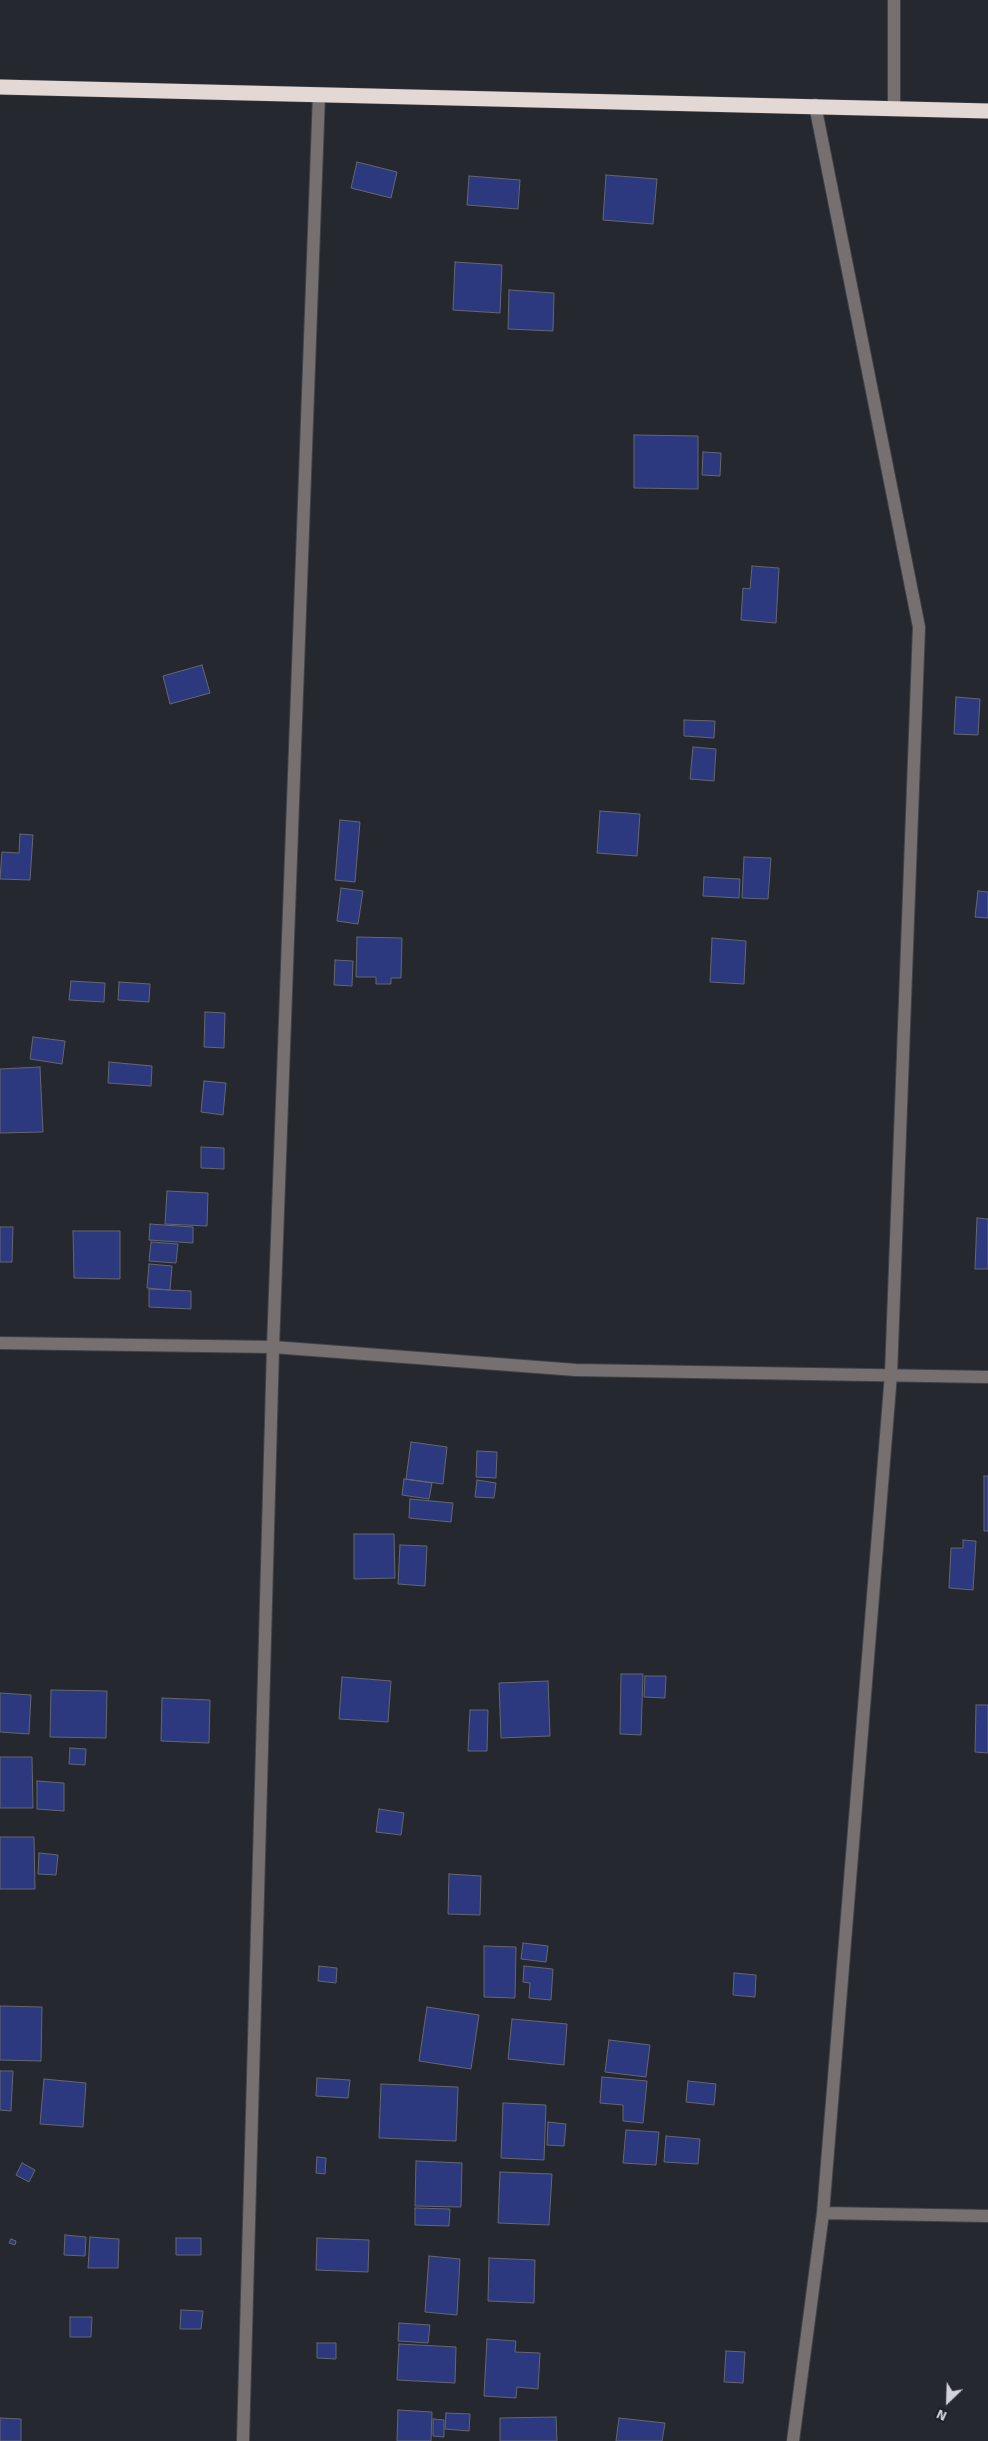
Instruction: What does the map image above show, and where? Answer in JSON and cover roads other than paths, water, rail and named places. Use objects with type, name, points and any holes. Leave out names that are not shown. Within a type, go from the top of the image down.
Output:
[{"type":"highway","points":[[0,87],[988,111]]},
{"type":"street","points":[[894,0],[894,108]]},
{"type":"street","points":[[243,2441],[272,1347],[319,94]]},
{"type":"street","points":[[793,2441],[823,2213],[891,1374],[919,627],[815,106]]},
{"type":"street","points":[[0,1343],[272,1347],[576,1370],[891,1374],[988,1378]]},
{"type":"street","points":[[823,2213],[988,2216]]}]
